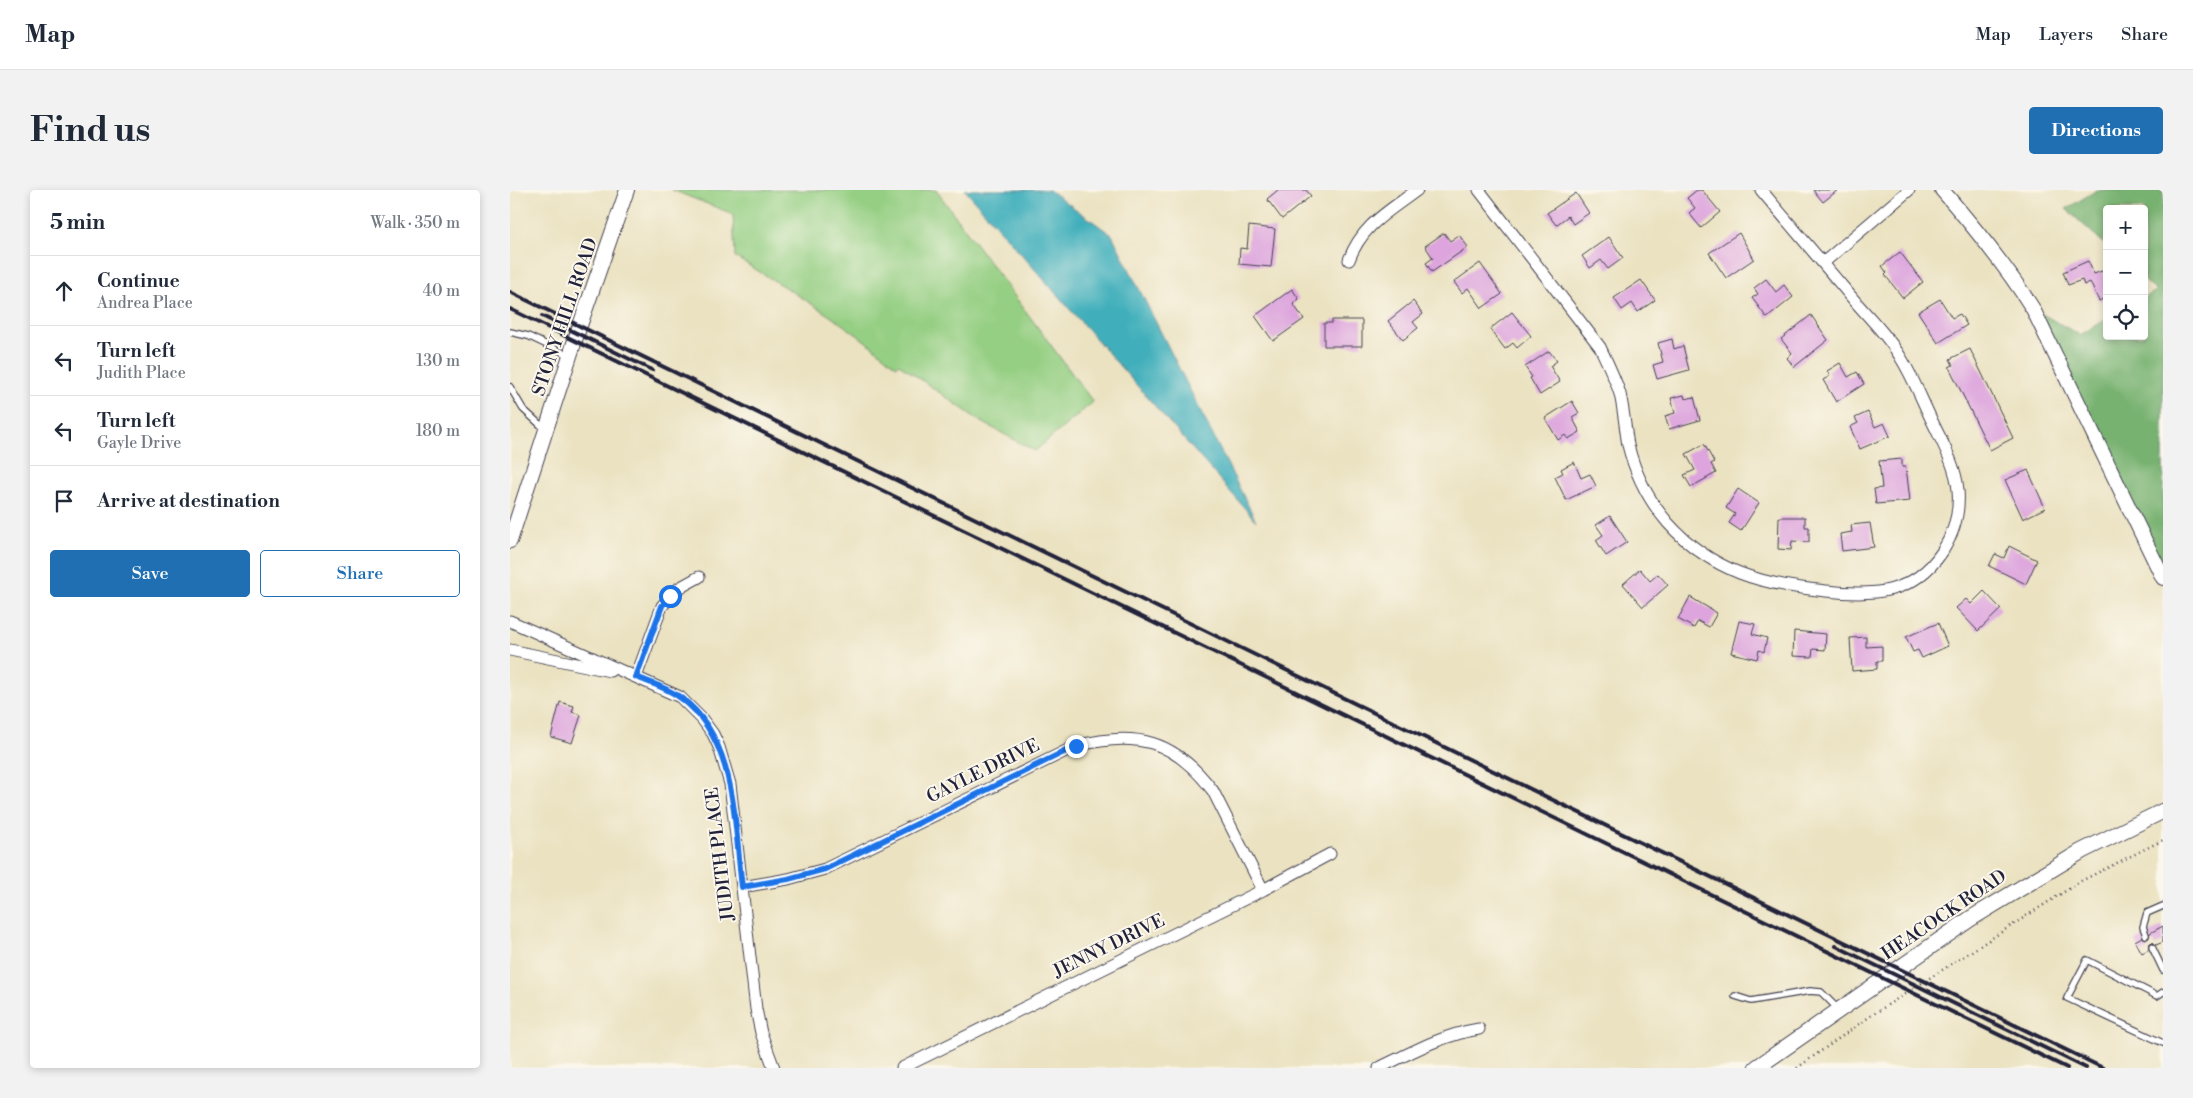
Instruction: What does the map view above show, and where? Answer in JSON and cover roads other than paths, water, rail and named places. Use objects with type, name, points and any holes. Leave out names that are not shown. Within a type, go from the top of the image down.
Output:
[{"type":"main road","name":"HEACOCK ROAD","points":[[1756,1068],[1838,1009],[1970,919],[2082,851],[2163,811]]},
{"type":"street","name":"STONY HILL ROAD","points":[[510,541],[570,356],[627,190]]},
{"type":"street","points":[[1349,260],[1354,245],[1362,233],[1417,190]]},
{"type":"street","points":[[1478,190],[1600,347],[1611,369],[1620,394],[1629,445],[1643,486],[1659,511],[1680,534],[1717,562],[1763,582],[1785,587],[1860,594],[1894,589],[1911,582],[1936,561],[1954,529],[1958,510],[1956,480],[1950,459],[1901,357],[1761,190]]},
{"type":"street","points":[[1823,263],[1909,190]]},
{"type":"street","points":[[1942,190],[2015,280],[2032,309],[2163,578]]},
{"type":"street","points":[[636,677],[662,606],[679,588],[699,577]]},
{"type":"street","name":"JUDITH PLACE","points":[[510,621],[680,696],[702,719],[720,747],[730,784],[756,1009],[761,1033],[774,1068]]},
{"type":"street","name":"JUDITH PLACE","points":[[510,650],[636,677]]},
{"type":"street","name":"GAYLE DRIVE","points":[[742,887],[788,879],[825,869],[1053,756],[1076,746],[1098,740],[1117,738],[1152,743],[1176,754],[1193,767],[1213,791],[1263,890]]},
{"type":"street","name":"JENNY DRIVE","points":[[902,1068],[1263,890],[1330,854]]},
{"type":"street","points":[[1379,1068],[1434,1040],[1456,1033],[1479,1029]]},
{"type":"lane","points":[[510,332],[528,336],[570,356]]},
{"type":"lane","points":[[510,387],[523,409],[546,430]]},
{"type":"lane","points":[[2146,935],[2143,927],[2147,913],[2163,906]]},
{"type":"lane","points":[[2152,947],[2163,970]]},
{"type":"lane","points":[[2163,992],[2157,996],[2087,960],[2067,998],[2163,1043]]},
{"type":"lane","points":[[1735,996],[1751,1001],[1810,991],[1821,992],[1838,1009]]},
{"type":"water","points":[[965,190],[1049,190],[1112,235],[1256,521]]},
{"type":"railway","points":[[510,292],[2103,1068]]},
{"type":"railway","points":[[510,309],[2067,1068]]},
{"type":"railway","points":[[542,316],[652,370]]},
{"type":"railway","points":[[1836,946],[2086,1068]]}]
